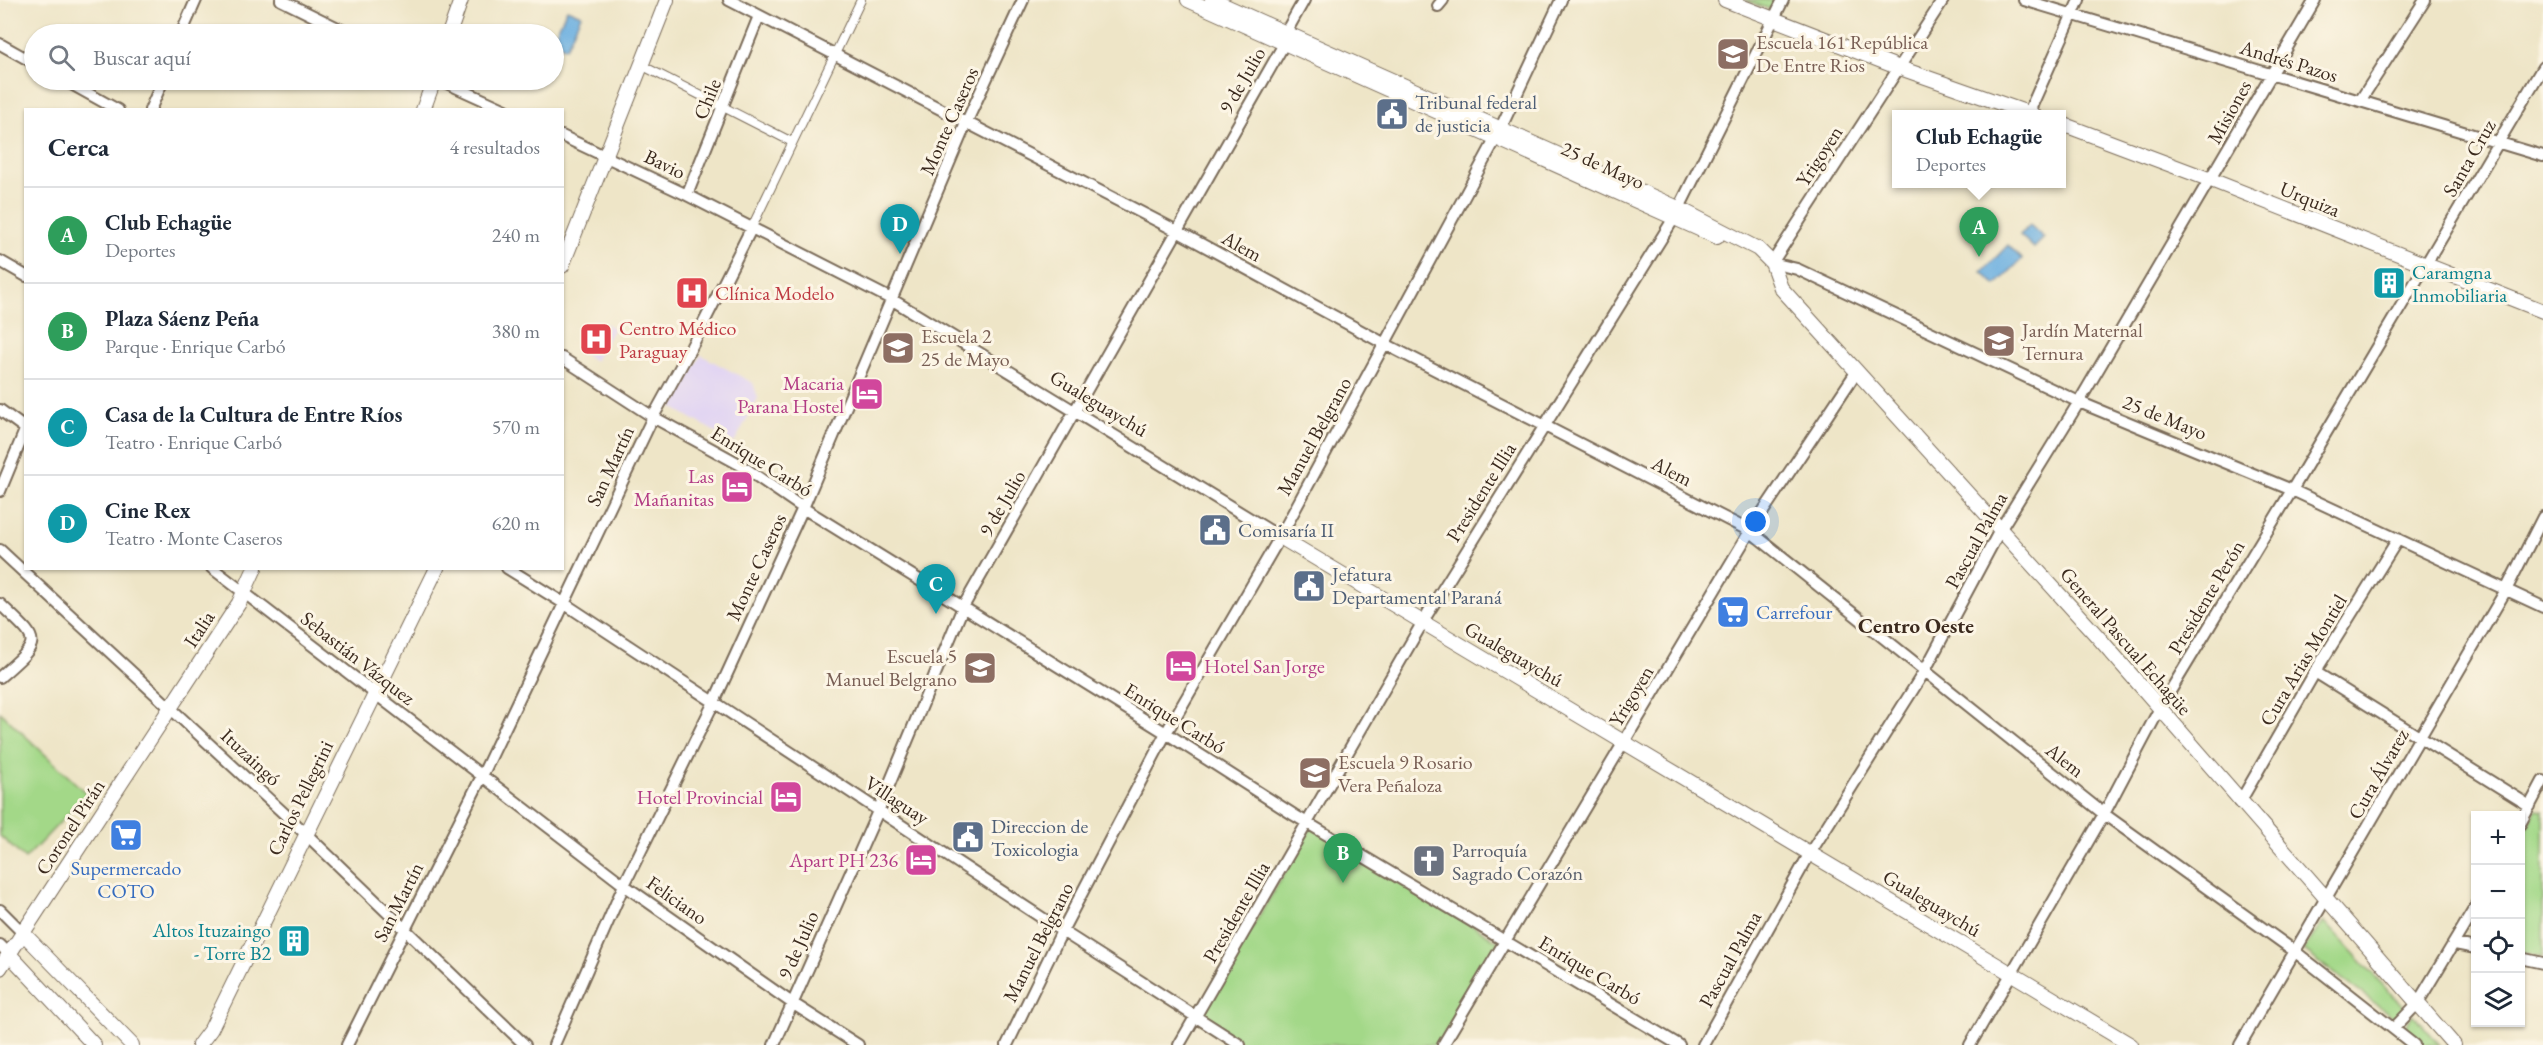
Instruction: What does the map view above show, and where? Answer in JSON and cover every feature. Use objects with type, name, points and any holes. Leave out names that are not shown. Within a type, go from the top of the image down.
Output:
[{"type":"street","points":[[185,24],[196,0]]},
{"type":"street","points":[[280,0],[329,24]]},
{"type":"street","points":[[453,24],[461,0]]},
{"type":"street","points":[[564,261],[667,0]]},
{"type":"street","name":"Alem","points":[[729,0],[1177,231],[1385,344],[1750,531],[2104,814],[2293,950],[2414,1045]]},
{"type":"street","name":"San Martín","points":[[347,1045],[482,776],[653,417],[751,229],[861,0]]},
{"type":"street","name":"Monte Caseros","points":[[554,1045],[624,885],[714,702],[804,508],[967,121],[1023,0]]},
{"type":"street","name":"25 de Mayo","points":[[1188,0],[1284,39],[1676,213],[1772,263],[1797,269],[2079,402],[2292,490],[2543,607]]},
{"type":"street","name":"25 de Mayo","points":[[1212,0],[1284,39]]},
{"type":"street","name":"9 de Julio","points":[[774,1045],[879,809],[963,607],[1076,411],[1304,0]]},
{"type":"street","name":"Manuel Belgrano","points":[[1007,1045],[1062,931],[1166,733],[1280,537],[1497,133],[1561,0]]},
{"type":"street","points":[[1725,0],[1897,67],[2023,110]]},
{"type":"street","name":"Presidente Illia","points":[[1179,1045],[1423,624],[1676,213],[1783,0]]},
{"type":"street","name":"Yrigoyen","points":[[1772,263],[1897,67],[1943,0]]},
{"type":"street","name":"Andrés Pazos","points":[[2024,0],[2543,156]]},
{"type":"street","points":[[2033,110],[2079,0]]},
{"type":"street","name":"Misiones","points":[[2211,180],[2315,0]]},
{"type":"street","points":[[2361,101],[2425,0]]},
{"type":"street","name":"Chile","points":[[687,195],[759,16]]},
{"type":"street","points":[[0,44],[24,57]]},
{"type":"street","points":[[641,65],[792,142]]},
{"type":"street","name":"Santa Cruz","points":[[2426,266],[2543,67]]},
{"type":"street","points":[[82,90],[114,108]]},
{"type":"street","points":[[151,108],[159,90]]},
{"type":"street","points":[[424,108],[430,90]]},
{"type":"street","points":[[462,90],[502,108]]},
{"type":"street","name":"Urquiza","points":[[2066,126],[2211,180],[2543,311]]},
{"type":"street","name":"Bavio","points":[[564,137],[687,195],[751,229]]},
{"type":"street","name":"Pascual Palma","points":[[1703,1045],[1810,853],[1924,672],[2000,530],[2211,180]]},
{"type":"street","name":"Gualeguaychú","points":[[751,229],[891,299],[1423,624],[1624,741],[2131,1045]]},
{"type":"street","points":[[0,261],[24,275]]},
{"type":"street","name":"General Pascual Echagüe","points":[[1772,263],[1781,288],[2098,637],[2454,1045]]},
{"type":"street","name":"Presidente Perón","points":[[1970,1045],[2104,814],[2160,708],[2426,266]]},
{"type":"street","name":"Enrique Carbó","points":[[564,359],[653,417],[739,464],[804,508],[1307,823],[1679,1045]]},
{"type":"street","name":"Yrigoyen","points":[[1443,1045],[1750,531],[1857,371]]},
{"type":"street","points":[[0,410],[24,428]]},
{"type":"street","points":[[0,491],[24,431]]},
{"type":"street","name":"Cura Álvarez","points":[[2240,1045],[2293,950],[2327,898],[2506,590],[2543,518]]},
{"type":"street","name":"Cura Arias Montiel","points":[[2241,802],[2315,672],[2398,539]]},
{"type":"street","name":"Ituzaingó","points":[[0,550],[305,833],[525,1045]]},
{"type":"street","name":"Sebastián Vázquez","points":[[215,570],[482,776]]},
{"type":"street","name":"Italia","points":[[171,707],[244,593],[254,570]]},
{"type":"street","name":"Carlos Pellegrini","points":[[199,1045],[211,1029],[305,833],[436,570]]},
{"type":"street","name":"Villaguay","points":[[510,570],[1240,1045]]},
{"type":"street","points":[[0,604],[30,633],[32,646],[0,677]]},
{"type":"street","points":[[2315,672],[2421,736],[2536,801]]},
{"type":"street","name":"Coronel Pirán","points":[[0,968],[4,949],[24,934],[171,707]]},
{"type":"street","name":"Feliciano","points":[[482,776],[624,885],[792,1003],[858,1045]]},
{"type":"street","points":[[2525,817],[2536,801],[2543,781]]},
{"type":"street","points":[[0,910],[132,1045]]},
{"type":"street","points":[[2394,1028],[2417,1004],[2455,944],[2471,914]]},
{"type":"street","points":[[2455,944],[2471,947]]},
{"type":"street","points":[[4,949],[94,1045]]},
{"type":"street","points":[[2525,959],[2543,963]]},
{"type":"shaded area","name":"Centro Médico Paraguay","points":[[596,319],[614,328],[595,361],[578,351]]},
{"type":"shaded area","points":[[701,355],[753,383],[758,398],[734,443],[672,407]]},
{"type":"green space","points":[[1744,0],[1777,0],[1772,10]]},
{"type":"green space","points":[[0,712],[87,794],[25,859],[0,836]]},
{"type":"green space","points":[[2536,809],[2543,810],[2543,957],[2525,953],[2525,832]]},
{"type":"green space","points":[[1314,823],[1499,942],[1438,1045],[1245,1045],[1200,1016]]},
{"type":"green space","points":[[2324,921],[2404,1008],[2395,1018],[2303,950]]},
{"type":"green space","points":[[2413,1014],[2440,1045],[2415,1045],[2401,1034]]},
{"type":"water","points":[[567,9],[581,15],[566,48],[564,47],[564,24],[560,24]]},
{"type":"water","points":[[2030,225],[2044,238],[2034,248],[2020,235]]},
{"type":"water","points":[[2008,245],[2022,259],[1996,285],[1982,272]]},
{"type":"place","name":"Escuela 161 República De Entre Rios","points":[[1733,54]]},
{"type":"place","name":"Tribunal federal de justicia","points":[[1392,114]]},
{"type":"place","name":"Cine Rex","points":[[900,254]]},
{"type":"place","name":"Club Echagüe","points":[[1979,257]]},
{"type":"place","name":"Caramgna Inmobiliaria","points":[[2389,283]]},
{"type":"place","name":"Clínica Modelo","points":[[692,293]]},
{"type":"place","name":"Centro Médico Paraguay","points":[[596,339]]},
{"type":"place","name":"Jardín Maternal Ternura","points":[[1999,341]]},
{"type":"place","name":"Escuela 2 25 de Mayo","points":[[898,348]]},
{"type":"place","name":"Macaria Parana Hostel","points":[[867,394]]},
{"type":"place","name":"Las Mañanitas","points":[[737,487]]},
{"type":"place","name":"Comisaría II","points":[[1215,530]]},
{"type":"place","name":"Jefatura Departamental Paraná","points":[[1309,586]]},
{"type":"place","name":"Carrefour","points":[[1733,612]]},
{"type":"place","name":"Casa de la Cultura de Entre Ríos","points":[[936,614]]},
{"type":"place","name":"Hotel San Jorge","points":[[1181,666]]},
{"type":"place","name":"Escuela 5 Manuel Belgrano","points":[[980,668]]},
{"type":"place","name":"Escuela 9 Rosario Vera Peñaloza","points":[[1315,773]]},
{"type":"place","name":"Hotel Provincial","points":[[786,797]]},
{"type":"place","name":"Supermercado COTO","points":[[126,835]]},
{"type":"place","name":"Direccion de Toxicologia","points":[[968,837]]},
{"type":"place","name":"Apart PH 236","points":[[921,860]]},
{"type":"place","name":"Parroquía Sagrado Corazón","points":[[1429,861]]},
{"type":"place","name":"Plaza Sáenz Peña","points":[[1343,883]]},
{"type":"place","name":"Altos Ituzaingo - Torre B2","points":[[294,941]]},
{"type":"district","name":"Centro Oeste","points":[[1916,625]]}]
